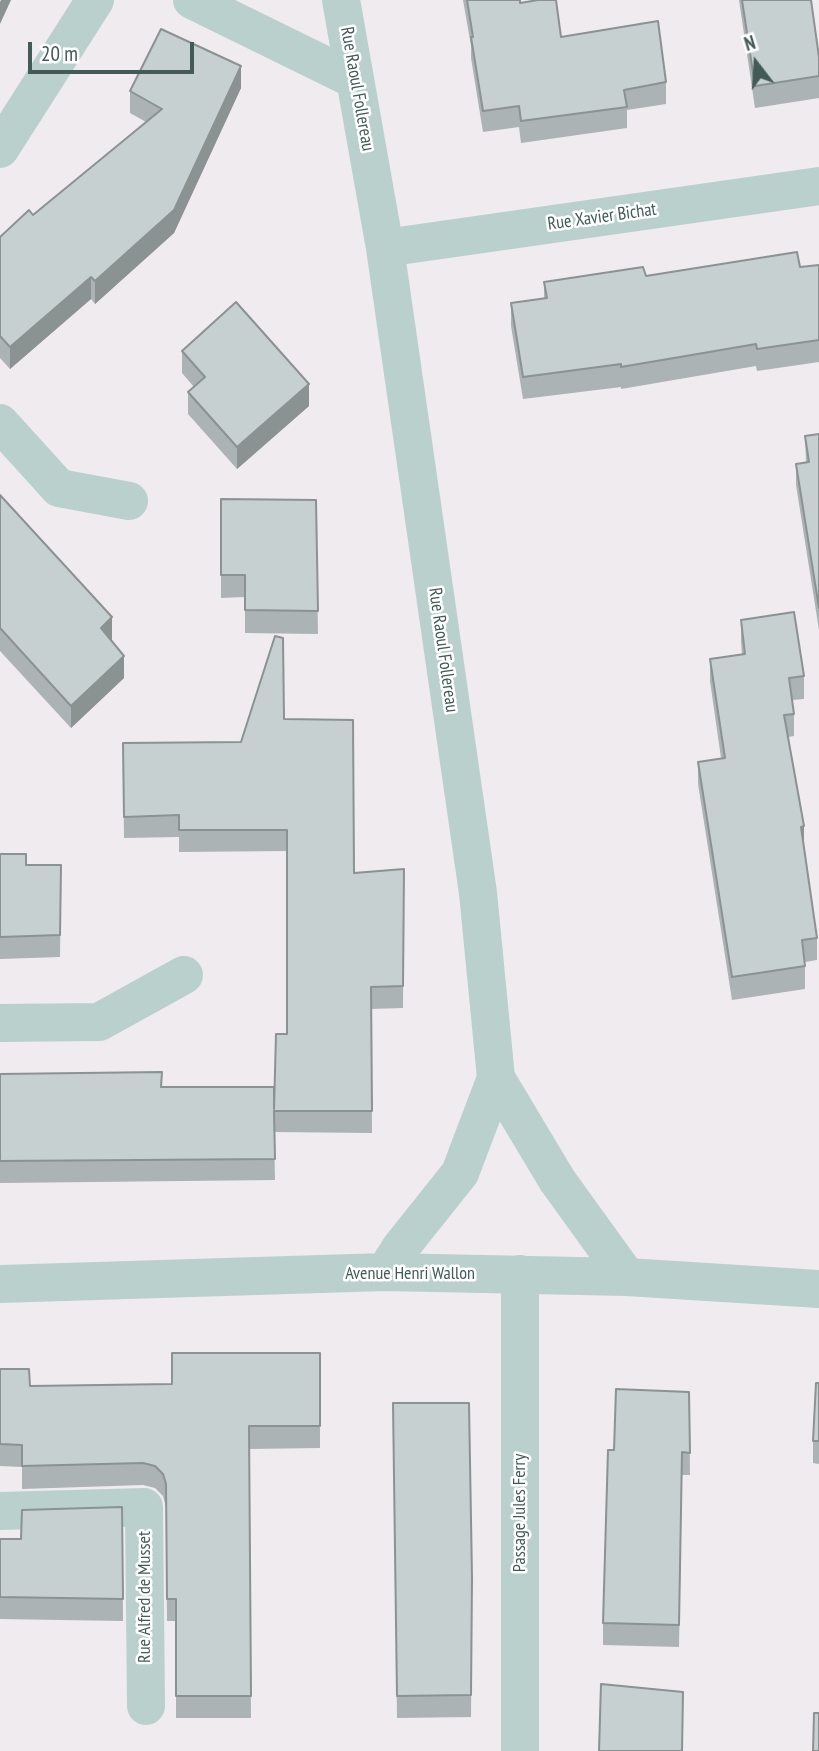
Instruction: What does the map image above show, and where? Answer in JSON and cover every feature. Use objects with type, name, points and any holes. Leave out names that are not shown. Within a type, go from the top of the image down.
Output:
[{"type":"street","points":[[0,149],[94,0]]},
{"type":"street","points":[[196,0],[355,80]]},
{"type":"street","name":"Rue Raoul Follereau","points":[[341,0],[385,248],[478,893],[496,1078],[460,1173],[401,1247],[385,1272]]},
{"type":"street","name":"Rue Xavier Bichat","points":[[385,248],[819,186]]},
{"type":"street","points":[[0,423],[59,488],[129,501]]},
{"type":"street","points":[[0,1023],[99,1023],[184,975]]},
{"type":"street","points":[[496,1078],[557,1180],[627,1277]]},
{"type":"street","name":"Avenue Henri Wallon","points":[[0,1284],[385,1272],[627,1277],[819,1289]]},
{"type":"street","name":"Passage Jules Ferry","points":[[520,1274],[520,1751]]},
{"type":"street","name":"Rue Alfred de Musset","points":[[0,1511],[144,1507],[146,1706]]},
{"type":"building","points":[[467,0],[520,0],[520,3],[556,0],[561,37],[658,21],[666,82],[624,90],[627,107],[521,121],[519,106],[483,111]]},
{"type":"building","points":[[742,0],[811,0],[819,76],[755,86]]},
{"type":"building","points":[[161,29],[241,66],[174,210],[95,281],[91,277],[10,347],[0,336],[0,237],[29,210],[33,215],[162,109],[130,91]]},
{"type":"building","points":[[797,252],[800,267],[819,265],[819,340],[757,349],[756,344],[621,367],[621,364],[523,377],[511,303],[547,298],[544,282],[643,267],[646,276]]},
{"type":"building","points":[[236,302],[309,384],[237,447],[188,392],[205,377],[182,351]]},
{"type":"building","points":[[819,434],[819,608],[796,464],[809,462],[805,436]]},
{"type":"building","points":[[0,495],[112,617],[101,628],[124,656],[71,706],[0,628]]},
{"type":"building","points":[[221,499],[316,500],[318,611],[245,610],[245,575],[221,575]]},
{"type":"building","points":[[794,612],[804,676],[789,678],[794,714],[784,715],[804,826],[801,827],[817,938],[802,940],[805,966],[732,977],[698,762],[725,758],[710,659],[745,654],[741,620]]},
{"type":"building","points":[[275,636],[283,638],[284,719],[353,720],[354,873],[404,869],[403,986],[371,987],[372,1111],[274,1111],[275,1159],[0,1161],[0,1074],[162,1072],[161,1087],[274,1087],[274,1109],[276,1034],[287,1034],[287,830],[179,830],[179,815],[124,817],[123,743],[241,742]]},
{"type":"building","points":[[0,854],[26,854],[26,865],[61,865],[60,935],[0,937]]},
{"type":"building","points":[[172,1353],[320,1353],[320,1426],[249,1426],[251,1696],[176,1696],[176,1599],[167,1599],[166,1484],[163,1474],[155,1466],[143,1463],[22,1466],[22,1445],[0,1444],[0,1369],[29,1369],[30,1386],[172,1384]]},
{"type":"building","points":[[816,1383],[819,1383],[819,1441],[813,1441]]},
{"type":"building","points":[[616,1389],[689,1392],[690,1453],[682,1452],[679,1625],[603,1623],[608,1450],[614,1450]]},
{"type":"building","points":[[393,1403],[469,1403],[471,1695],[397,1696]]},
{"type":"building","points":[[122,1507],[123,1599],[0,1597],[0,1539],[21,1539],[22,1510]]},
{"type":"building","points":[[601,1684],[683,1692],[682,1751],[599,1751]]},
{"type":"building","points":[[814,1713],[819,1713],[819,1751],[813,1751]]}]
